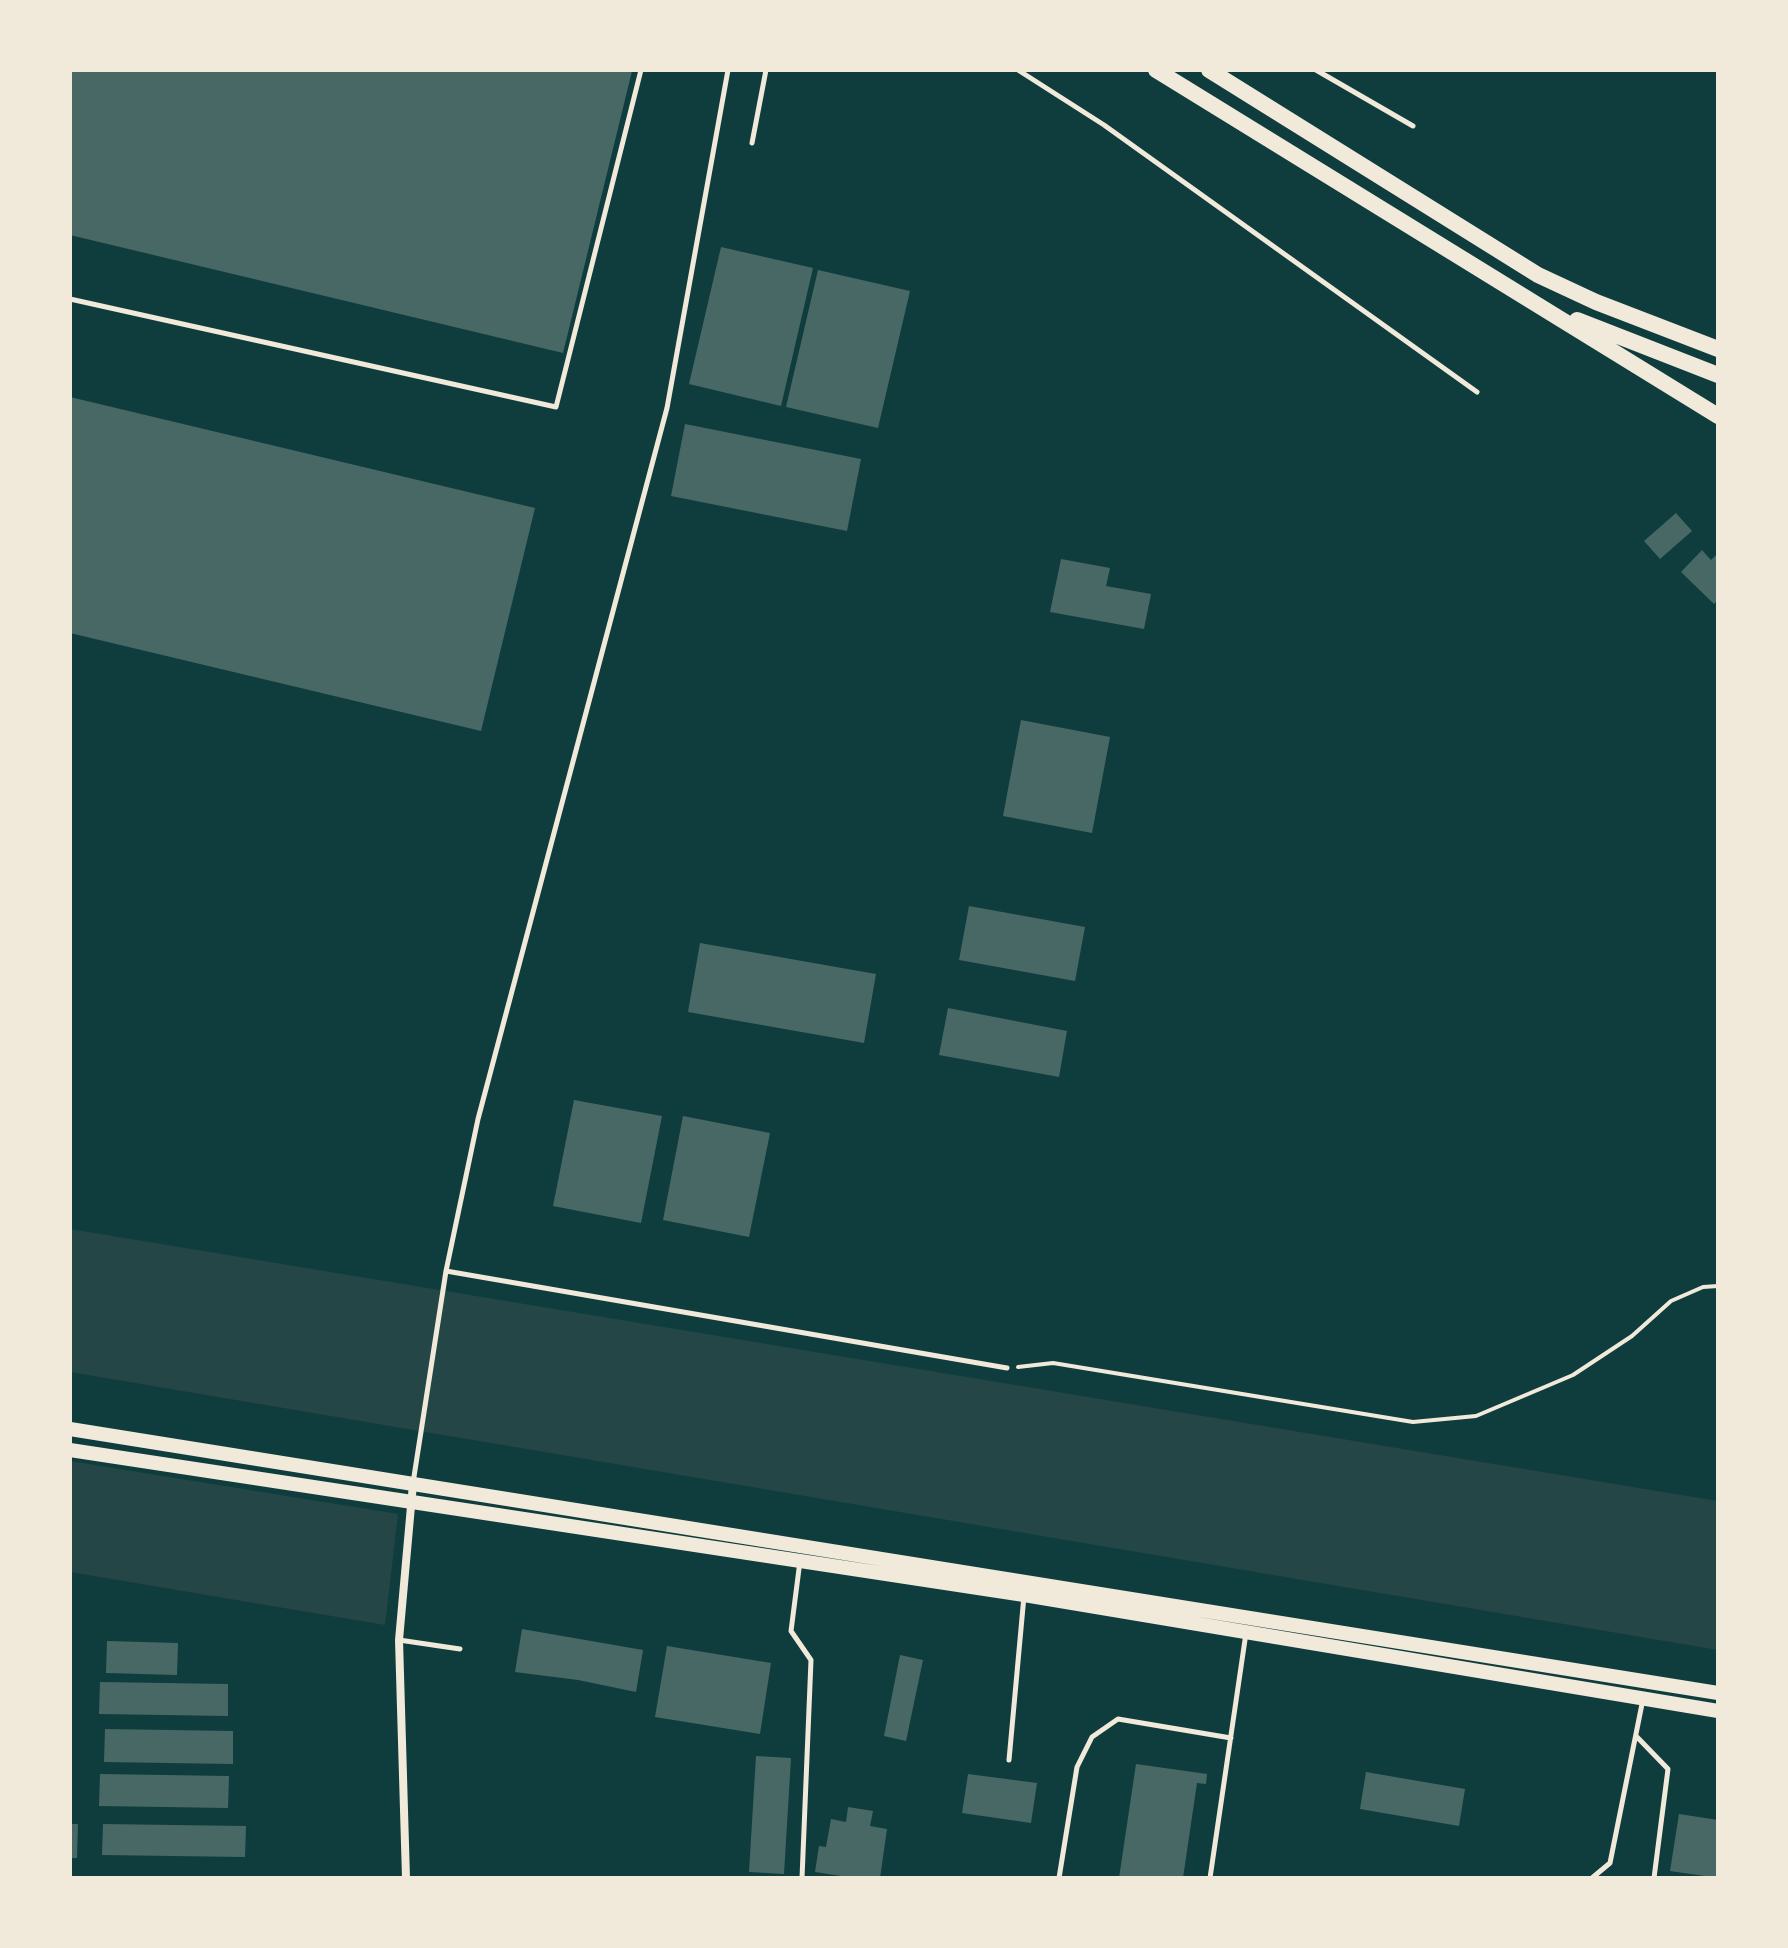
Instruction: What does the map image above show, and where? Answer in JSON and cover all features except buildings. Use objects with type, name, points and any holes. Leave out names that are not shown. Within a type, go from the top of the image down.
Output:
[{"type":"main road","points":[[1156,70],[1718,416]]},
{"type":"main road","points":[[1209,70],[1538,275],[1596,302],[1718,349]]},
{"type":"main road","points":[[1524,298],[1718,375]]},
{"type":"main road","points":[[70,1429],[1718,1693]]},
{"type":"main road","points":[[70,1450],[1024,1595],[1718,1711]]},
{"type":"street","points":[[406,1878],[399,1640],[413,1484]]},
{"type":"lane","points":[[70,299],[556,407],[641,70]]},
{"type":"lane","points":[[413,1484],[446,1271],[478,1119],[667,408],[728,70]]},
{"type":"lane","points":[[752,143],[766,70]]},
{"type":"lane","points":[[1018,70],[1104,125],[1477,392]]},
{"type":"lane","points":[[1316,70],[1413,126]]},
{"type":"lane","points":[[446,1271],[1007,1368]]},
{"type":"lane","points":[[800,1560],[791,1631],[811,1660],[802,1878]]},
{"type":"lane","points":[[1009,1760],[1024,1595]]},
{"type":"lane","points":[[1210,1878],[1246,1632]]},
{"type":"lane","points":[[399,1640],[460,1649]]},
{"type":"lane","points":[[1592,1878],[1610,1863],[1643,1698]]},
{"type":"lane","points":[[1059,1878],[1077,1767],[1092,1737],[1118,1719],[1231,1738]]},
{"type":"lane","points":[[1636,1736],[1668,1769],[1654,1878]]},
{"type":"path","points":[[1007,1368],[1053,1363],[1413,1422],[1476,1416],[1573,1375],[1632,1336],[1671,1301],[1703,1287],[1718,1286]]},
{"type":"shaded area","points":[[70,1229],[1718,1501],[1718,1650],[70,1372]]},
{"type":"shaded area","points":[[70,1461],[398,1514],[385,1625],[70,1572]]}]
